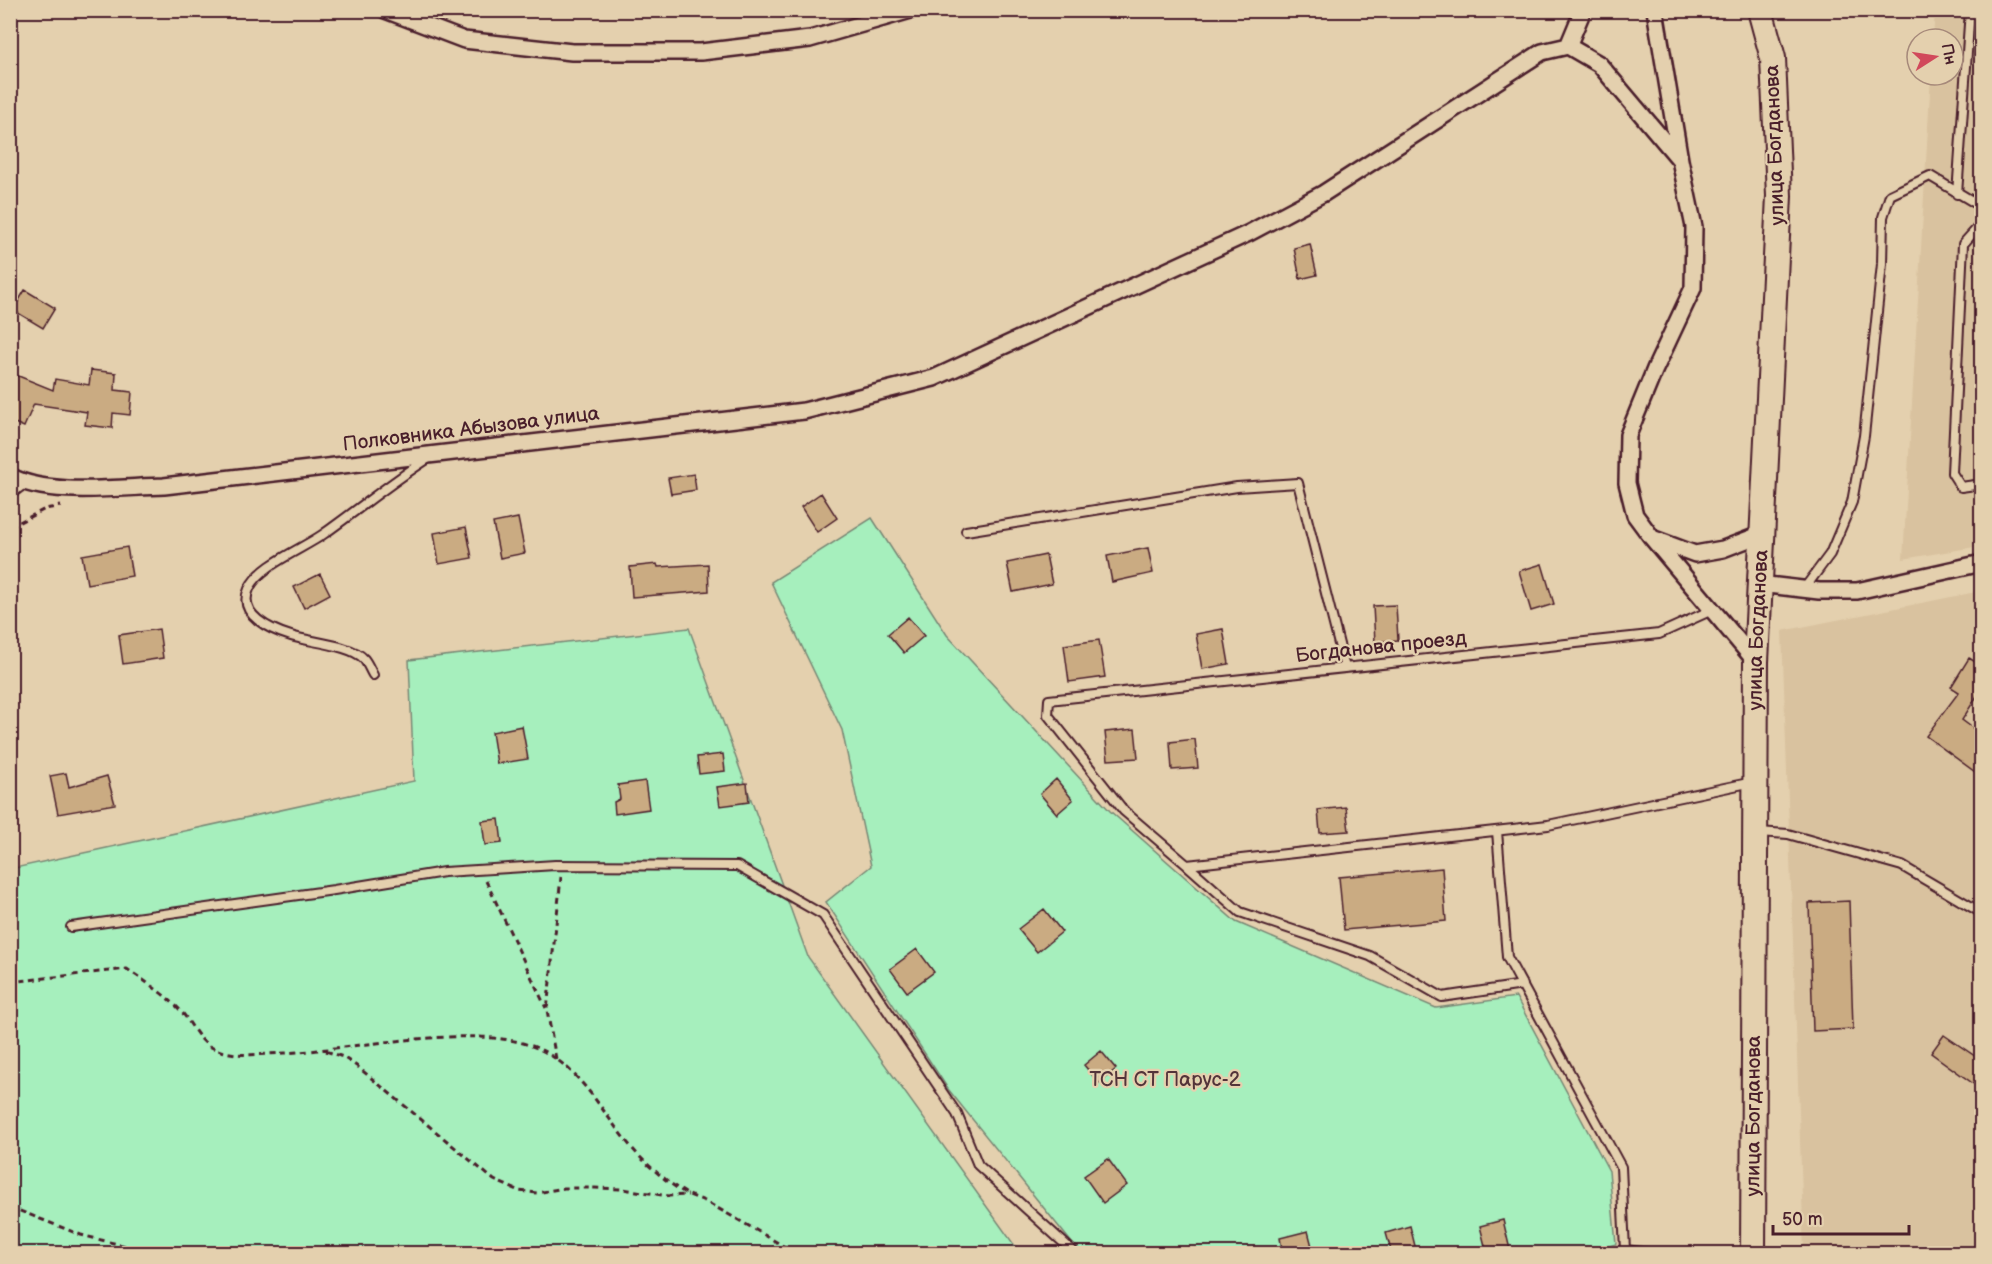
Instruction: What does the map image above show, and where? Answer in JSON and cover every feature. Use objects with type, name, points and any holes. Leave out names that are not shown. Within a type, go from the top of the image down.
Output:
[{"type":"main road","name":"улица Богданова","points":[[1753,1254],[1756,662],[1779,196],[1773,58],[1760,10]]},
{"type":"street","points":[[385,10],[464,40],[584,52],[701,52],[810,39],[911,10]]},
{"type":"street","points":[[1583,10],[1568,46],[1599,64],[1680,160]]},
{"type":"street","points":[[1655,10],[1680,160],[1694,227],[1693,288],[1654,369],[1628,435],[1626,483],[1635,515],[1756,662]]},
{"type":"street","name":"Полковника Абызова улица","points":[[10,476],[24,484],[70,488],[164,486],[804,411],[934,378],[1249,233],[1324,193],[1542,52],[1568,46]]},
{"type":"street","points":[[1652,538],[1695,554],[1723,549],[1762,534]]},
{"type":"street","points":[[1759,584],[1857,591],[1982,563]]},
{"type":"lane","points":[[1957,194],[1970,10]]},
{"type":"lane","points":[[1804,589],[1830,554],[1852,502],[1864,435],[1882,264],[1883,217],[1890,195],[1930,176],[1982,207]]},
{"type":"lane","points":[[1982,223],[1962,244],[1952,473],[1961,487],[1982,484]]},
{"type":"lane","points":[[373,675],[364,658],[353,651],[289,636],[255,620],[246,604],[249,588],[268,568],[324,534],[387,485],[435,454]]},
{"type":"lane","points":[[966,531],[1237,487],[1298,483],[1345,668]]},
{"type":"lane","points":[[10,495],[24,484]]},
{"type":"lane","name":"Богданова проезд","points":[[1187,865],[1124,811],[1048,715],[1049,700],[1659,634],[1712,610]]},
{"type":"lane","points":[[1187,865],[1548,825],[1755,781]]},
{"type":"lane","points":[[1497,831],[1507,957],[1621,1167],[1625,1250]]},
{"type":"lane","points":[[1755,831],[1788,834],[1902,866],[1982,913]]},
{"type":"lane","points":[[70,927],[334,891],[444,872],[562,865],[737,866],[823,915],[957,1114],[978,1165],[1076,1254]]},
{"type":"lane","points":[[1187,865],[1240,912],[1370,956],[1442,998],[1522,985]]},
{"type":"lane","points":[[1615,1254],[1625,1250],[1657,1254]]},
{"type":"path","points":[[547,1010],[562,865]]},
{"type":"path","points":[[481,870],[547,1010],[556,1059]]},
{"type":"path","points":[[10,982],[128,969],[180,1010],[200,1038],[212,1048],[234,1054],[325,1050],[470,1037],[515,1041],[532,1046],[556,1059],[599,1102],[628,1145],[652,1168],[690,1195],[707,1202],[797,1254]]},
{"type":"path","points":[[325,1050],[343,1057],[358,1067],[494,1180],[519,1191],[537,1193],[564,1188],[595,1188],[623,1189],[669,1196],[690,1195]]},
{"type":"path","points":[[10,1207],[81,1235],[158,1254]]},
{"type":"shaded area","points":[[1935,11],[1981,11],[1981,546],[1903,559],[1930,87],[1965,87],[1965,27],[1934,27]]},
{"type":"shaded area","points":[[1981,591],[1981,1253],[1804,1253],[1782,631]]},
{"type":"green space","name":"ТСН СТ Парус-2","points":[[872,518],[947,635],[1110,811],[1236,922],[1436,1008],[1516,997],[1609,1171],[1616,1244],[1584,1254],[1080,1253],[948,1089],[826,902],[871,866],[842,730],[771,582]]},
{"type":"green space","points":[[689,628],[808,957],[1020,1253],[11,1253],[10,869],[414,781],[409,660]]},
{"type":"building","points":[[1310,244],[1317,275],[1300,279],[1294,248]]},
{"type":"building","points":[[25,290],[55,308],[43,328],[13,310]]},
{"type":"building","points":[[91,370],[116,373],[115,390],[132,392],[130,415],[113,413],[112,428],[85,425],[87,412],[34,404],[24,427],[10,421],[10,389],[16,375],[53,390],[55,379],[89,385]]},
{"type":"building","points":[[694,474],[696,490],[671,494],[668,478]]},
{"type":"building","points":[[821,493],[837,518],[817,532],[801,507]]},
{"type":"building","points":[[518,518],[525,553],[500,558],[493,523]]},
{"type":"building","points":[[466,527],[472,558],[439,564],[434,533]]},
{"type":"building","points":[[127,547],[132,576],[87,584],[82,555]]},
{"type":"building","points":[[1148,548],[1153,573],[1112,582],[1107,556]]},
{"type":"building","points":[[1046,555],[1052,584],[1013,592],[1007,563]]},
{"type":"building","points":[[657,564],[658,567],[708,564],[709,591],[632,597],[630,567]]},
{"type":"building","points":[[1542,564],[1554,604],[1531,611],[1519,571]]},
{"type":"building","points":[[320,574],[330,594],[304,608],[294,587]]},
{"type":"building","points":[[1396,605],[1398,640],[1375,642],[1373,606]]},
{"type":"building","points":[[908,617],[924,636],[904,653],[888,634]]},
{"type":"building","points":[[159,629],[163,658],[123,664],[119,635]]},
{"type":"building","points":[[1223,629],[1229,664],[1202,669],[1196,634]]},
{"type":"building","points":[[1099,640],[1105,677],[1069,682],[1064,645]]},
{"type":"building","points":[[1969,658],[1982,666],[1982,688],[1962,720],[1982,735],[1982,777],[1926,736],[1959,692],[1951,687]]},
{"type":"building","points":[[522,726],[528,759],[497,764],[492,732]]},
{"type":"building","points":[[1135,729],[1138,758],[1108,760],[1105,732]]},
{"type":"building","points":[[1195,739],[1198,768],[1172,770],[1170,742]]},
{"type":"building","points":[[723,754],[725,771],[699,774],[697,757]]},
{"type":"building","points":[[66,773],[69,787],[107,776],[115,804],[58,814],[50,776]]},
{"type":"building","points":[[1056,779],[1073,800],[1057,814],[1040,794]]},
{"type":"building","points":[[645,781],[649,809],[615,814],[614,802],[620,799],[618,785]]},
{"type":"building","points":[[747,783],[749,802],[720,806],[717,787]]},
{"type":"building","points":[[1346,807],[1349,831],[1320,833],[1318,810]]},
{"type":"building","points":[[499,819],[502,843],[485,845],[482,821]]},
{"type":"building","points":[[1442,868],[1446,921],[1344,930],[1339,877]]},
{"type":"building","points":[[1849,901],[1853,1029],[1813,1031],[1809,903]]},
{"type":"building","points":[[1044,909],[1062,932],[1037,952],[1018,929]]},
{"type":"building","points":[[917,949],[934,972],[907,992],[890,969]]},
{"type":"building","points":[[1944,1035],[1982,1061],[1982,1090],[1931,1053]]},
{"type":"building","points":[[1101,1051],[1116,1069],[1099,1083],[1084,1065]]},
{"type":"building","points":[[1108,1159],[1127,1185],[1103,1203],[1084,1176]]},
{"type":"building","points":[[1503,1220],[1511,1254],[1487,1254],[1480,1226]]},
{"type":"building","points":[[1410,1226],[1417,1254],[1392,1254],[1386,1233]]},
{"type":"building","points":[[1308,1231],[1314,1254],[1283,1254],[1280,1238]]}]
